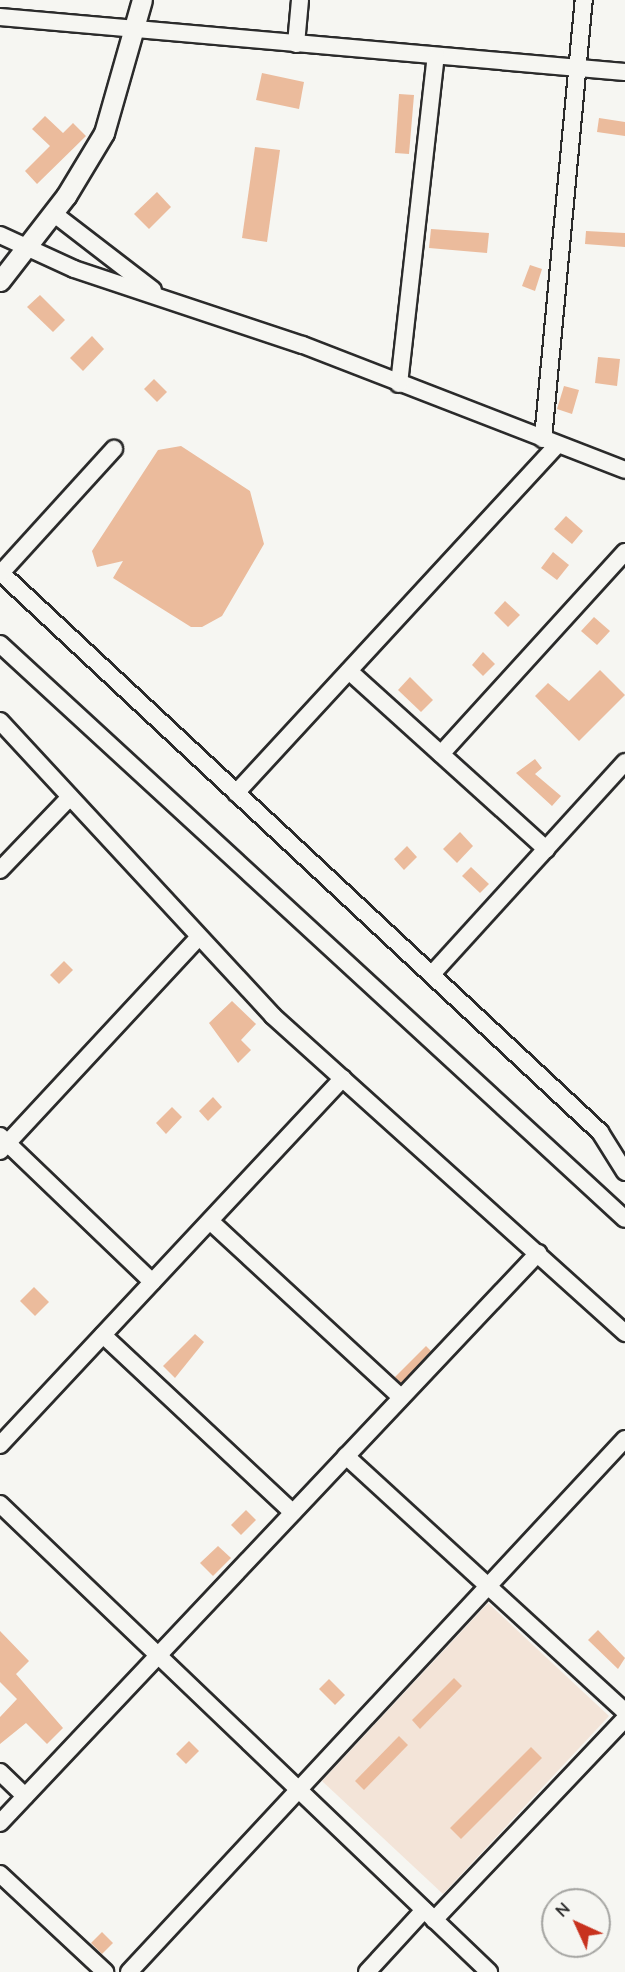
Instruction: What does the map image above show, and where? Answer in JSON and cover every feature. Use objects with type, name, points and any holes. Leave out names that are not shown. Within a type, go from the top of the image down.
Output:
[{"type":"main road","points":[[0,281],[31,245],[104,133],[138,30],[142,0]]},
{"type":"street","points":[[296,44],[300,0]]},
{"type":"street","points":[[236,793],[349,671],[550,443],[584,0]]},
{"type":"street","points":[[0,18],[625,72]]},
{"type":"street","points":[[398,384],[436,56]]},
{"type":"street","points":[[52,213],[161,295]]},
{"type":"street","points":[[0,235],[31,245],[74,269],[161,295],[625,470]]},
{"type":"street","points":[[114,449],[1,573],[433,973],[600,1132],[625,1172]]},
{"type":"street","points":[[441,754],[625,552]]},
{"type":"street","points":[[0,644],[625,1219]]},
{"type":"street","points":[[349,671],[546,849]]},
{"type":"street","points":[[0,721],[273,1016],[625,1333]]},
{"type":"street","points":[[433,973],[625,762]]},
{"type":"street","points":[[612,776],[625,788]]},
{"type":"street","points":[[0,870],[70,797]]},
{"type":"street","points":[[152,1282],[3,1143],[199,937]]},
{"type":"street","points":[[0,1445],[343,1077]]},
{"type":"street","points":[[210,1220],[401,1398]]},
{"type":"street","points":[[0,1823],[538,1253]]},
{"type":"street","points":[[103,1335],[293,1513]]},
{"type":"street","points":[[129,1972],[625,1439]]},
{"type":"street","points":[[346,1456],[488,1586],[623,1723],[429,1915],[366,1972]]},
{"type":"street","points":[[0,1504],[489,1972]]},
{"type":"street","points":[[0,1772],[25,1796]]},
{"type":"street","points":[[0,1874],[105,1972]]},
{"type":"shaded area","points":[[488,1603],[609,1716],[443,1894],[322,1781]]},
{"type":"building","points":[[262,73],[304,82],[299,109],[256,100]]},
{"type":"building","points":[[399,94],[414,95],[409,154],[395,153]]},
{"type":"building","points":[[45,116],[63,133],[73,123],[86,136],[37,184],[25,171],[50,146],[32,129]]},
{"type":"building","points":[[599,118],[625,122],[625,136],[597,132]]},
{"type":"building","points":[[255,147],[280,150],[267,242],[242,238]]},
{"type":"building","points":[[157,192],[171,207],[149,229],[134,214]]},
{"type":"building","points":[[431,229],[489,233],[487,253],[429,248]]},
{"type":"building","points":[[586,231],[625,233],[625,247],[585,244]]},
{"type":"building","points":[[530,265],[542,269],[535,291],[522,286]]},
{"type":"building","points":[[40,295],[65,320],[53,332],[27,307]]},
{"type":"building","points":[[92,336],[104,349],[83,371],[70,358]]},
{"type":"building","points":[[598,357],[620,359],[617,386],[595,383]]},
{"type":"building","points":[[154,379],[167,392],[157,402],[144,389]]},
{"type":"building","points":[[564,386],[579,390],[572,414],[557,409]]},
{"type":"building","points":[[181,446],[250,491],[264,544],[222,616],[202,627],[191,627],[113,578],[123,561],[97,567],[92,551],[158,450]]},
{"type":"building","points":[[566,516],[583,531],[572,544],[554,529]]},
{"type":"building","points":[[553,552],[569,565],[557,580],[541,568]]},
{"type":"building","points":[[505,601],[520,615],[508,627],[494,613]]},
{"type":"building","points":[[594,617],[610,631],[597,645],[581,631]]},
{"type":"building","points":[[483,652],[495,664],[483,676],[472,665]]},
{"type":"building","points":[[600,670],[625,695],[579,741],[535,696],[548,683],[569,701]]},
{"type":"building","points":[[410,677],[433,700],[421,712],[398,690]]},
{"type":"building","points":[[535,759],[542,768],[535,774],[561,796],[552,806],[516,773]]},
{"type":"building","points":[[460,832],[473,846],[457,863],[443,849]]},
{"type":"building","points":[[407,846],[417,857],[404,870],[394,859]]},
{"type":"building","points":[[471,867],[489,884],[480,893],[462,876]]},
{"type":"building","points":[[64,961],[73,970],[59,984],[50,975]]},
{"type":"building","points":[[232,1001],[256,1024],[241,1040],[251,1050],[238,1063],[209,1023]]},
{"type":"building","points":[[213,1097],[222,1107],[208,1121],[199,1111]]},
{"type":"building","points":[[172,1107],[182,1117],[166,1134],[156,1123]]},
{"type":"building","points":[[34,1287],[49,1302],[35,1316],[20,1301]]},
{"type":"building","points":[[195,1334],[204,1342],[175,1378],[163,1366]]},
{"type":"building","points":[[426,1346],[431,1351],[401,1383],[395,1377]]},
{"type":"building","points":[[246,1510],[256,1520],[241,1535],[231,1525]]},
{"type":"building","points":[[218,1546],[231,1558],[213,1576],[200,1563]]},
{"type":"building","points":[[598,1630],[625,1658],[618,1669],[588,1640]]},
{"type":"building","points":[[0,1631],[29,1661],[16,1674],[63,1728],[47,1744],[26,1723],[0,1744],[0,1717],[17,1699],[0,1682]]},
{"type":"building","points":[[454,1678],[462,1686],[420,1729],[412,1720]]},
{"type":"building","points":[[329,1679],[345,1695],[335,1705],[319,1689]]},
{"type":"building","points":[[399,1736],[408,1745],[364,1790],[355,1781]]},
{"type":"building","points":[[189,1741],[199,1751],[186,1764],[176,1754]]},
{"type":"building","points":[[531,1747],[542,1758],[461,1839],[450,1828]]},
{"type":"building","points":[[102,1932],[113,1943],[102,1954],[91,1943]]}]
